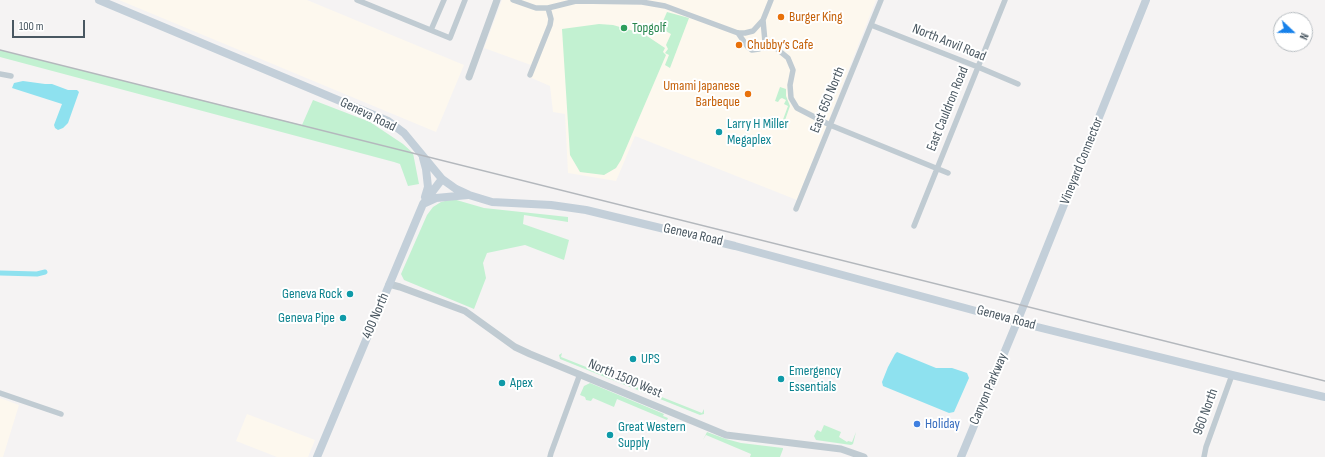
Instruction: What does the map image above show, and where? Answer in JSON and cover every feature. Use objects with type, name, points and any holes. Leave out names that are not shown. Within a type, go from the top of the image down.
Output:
[{"type":"main road","name":"Geneva Road","points":[[99,0],[388,121],[404,133],[442,179],[456,189],[469,195],[492,202],[552,205],[586,210],[735,246],[1017,322],[1325,397]]},
{"type":"main road","name":"Vineyard Connector","points":[[1017,322],[1146,0]]},
{"type":"main road","points":[[422,155],[426,169],[428,187],[423,204]]},
{"type":"main road","name":"400 North","points":[[317,457],[423,204],[442,179]]},
{"type":"main road","points":[[423,204],[436,198],[469,195]]},
{"type":"main road","name":"Canyon Parkway","points":[[961,457],[1017,322]]},
{"type":"street","points":[[357,0],[450,38],[465,0]]},
{"type":"street","points":[[431,30],[444,0]]},
{"type":"street","points":[[469,77],[497,0]]},
{"type":"street","points":[[513,0],[536,8],[548,8],[576,1],[642,1],[665,6],[738,33],[759,31],[774,47],[788,58],[793,70],[789,89],[794,106],[802,112],[830,125],[948,173]]},
{"type":"street","points":[[747,46],[745,40],[763,20],[771,0]]},
{"type":"street","name":"East 650 North","points":[[796,209],[881,0]]},
{"type":"street","name":"East Cauldron Road","points":[[914,226],[1005,0]]},
{"type":"street","points":[[530,75],[550,25],[551,19],[548,8]]},
{"type":"street","points":[[762,48],[765,42],[763,20]]},
{"type":"street","name":"North Anvil Road","points":[[871,25],[978,66],[1018,84]]},
{"type":"street","points":[[738,33],[747,46],[752,50],[774,47]]},
{"type":"street","points":[[0,74],[11,76]]},
{"type":"street","name":"North 1500 West","points":[[390,284],[465,311],[515,347],[530,354],[726,435],[841,449],[864,457]]},
{"type":"street","points":[[550,457],[580,374]]},
{"type":"street","name":"960 North","points":[[1204,457],[1206,447],[1232,375]]},
{"type":"street","points":[[0,393],[61,414]]},
{"type":"shaded area","points":[[119,0],[307,0],[464,65],[436,132]]},
{"type":"shaded area","points":[[502,0],[876,0],[797,200],[635,136],[616,181],[568,173],[565,114],[553,112],[550,86],[527,76],[531,65],[484,48]]},
{"type":"shaded area","points":[[0,398],[19,405],[3,457],[0,457]]},
{"type":"shaded area","points":[[247,414],[315,440],[308,457],[277,457],[236,441]]},
{"type":"green space","points":[[667,12],[689,18],[670,68],[665,65],[669,55],[665,53],[668,49],[666,45],[671,34],[660,28]]},
{"type":"green space","name":"Topgolf","points":[[599,24],[613,25],[644,34],[665,48],[663,52],[666,55],[621,160],[616,168],[604,175],[580,172],[570,155],[562,29]]},
{"type":"green space","points":[[0,50],[302,125],[313,100],[370,122],[403,144],[413,153],[419,184],[408,186],[400,164],[394,162],[0,57]]},
{"type":"green space","points":[[780,87],[786,89],[786,96],[790,106],[784,123],[782,125],[778,126],[777,125],[781,125],[788,106],[784,104],[786,100],[782,98],[778,102],[775,101]]},
{"type":"green space","points":[[453,199],[484,208],[568,217],[568,222],[524,215],[523,224],[569,240],[564,260],[525,245],[487,253],[483,263],[486,278],[474,309],[404,280],[401,274],[427,215],[433,207],[441,202]]},
{"type":"green space","points":[[562,353],[561,357],[702,413],[704,409],[704,414],[700,415],[560,359],[559,355]]},
{"type":"green space","points":[[590,383],[664,414],[663,416],[668,418],[667,420],[617,399],[614,407],[593,398],[591,401],[586,400],[585,397],[580,395],[584,386]]},
{"type":"green space","points":[[824,425],[841,432],[839,437],[847,442],[852,442],[856,432],[853,444],[851,445],[816,440],[814,436],[817,430],[821,432]]},
{"type":"green space","points":[[707,432],[741,443],[783,449],[780,457],[750,457],[751,454],[706,435],[703,440]]},
{"type":"water","points":[[23,81],[52,84],[68,90],[77,90],[79,92],[68,123],[63,128],[58,130],[54,125],[62,104],[12,88],[14,83]]},
{"type":"water","points":[[897,352],[936,368],[952,368],[967,373],[969,378],[954,412],[949,413],[883,386],[882,382],[888,367]]},
{"type":"waterway","points":[[0,273],[37,274],[45,272]]},
{"type":"railway","points":[[0,50],[1325,381]]},
{"type":"place","name":"Burger King","points":[[781,17]]},
{"type":"place","name":"Topgolf","points":[[624,28]]},
{"type":"place","name":"Chubby’s Cafe","points":[[739,45]]},
{"type":"place","name":"Umami Japanese Barbeque","points":[[748,94]]},
{"type":"place","name":"Larry H Miller Megaplex","points":[[719,132]]},
{"type":"place","name":"Geneva Rock","points":[[350,294]]},
{"type":"place","name":"Geneva Pipe","points":[[343,318]]},
{"type":"place","name":"UPS","points":[[633,359]]},
{"type":"place","name":"Emergency Essentials","points":[[781,379]]},
{"type":"place","name":"Apex","points":[[502,383]]},
{"type":"place","name":"Holiday","points":[[917,424]]},
{"type":"place","name":"Great Western Supply","points":[[610,435]]}]
